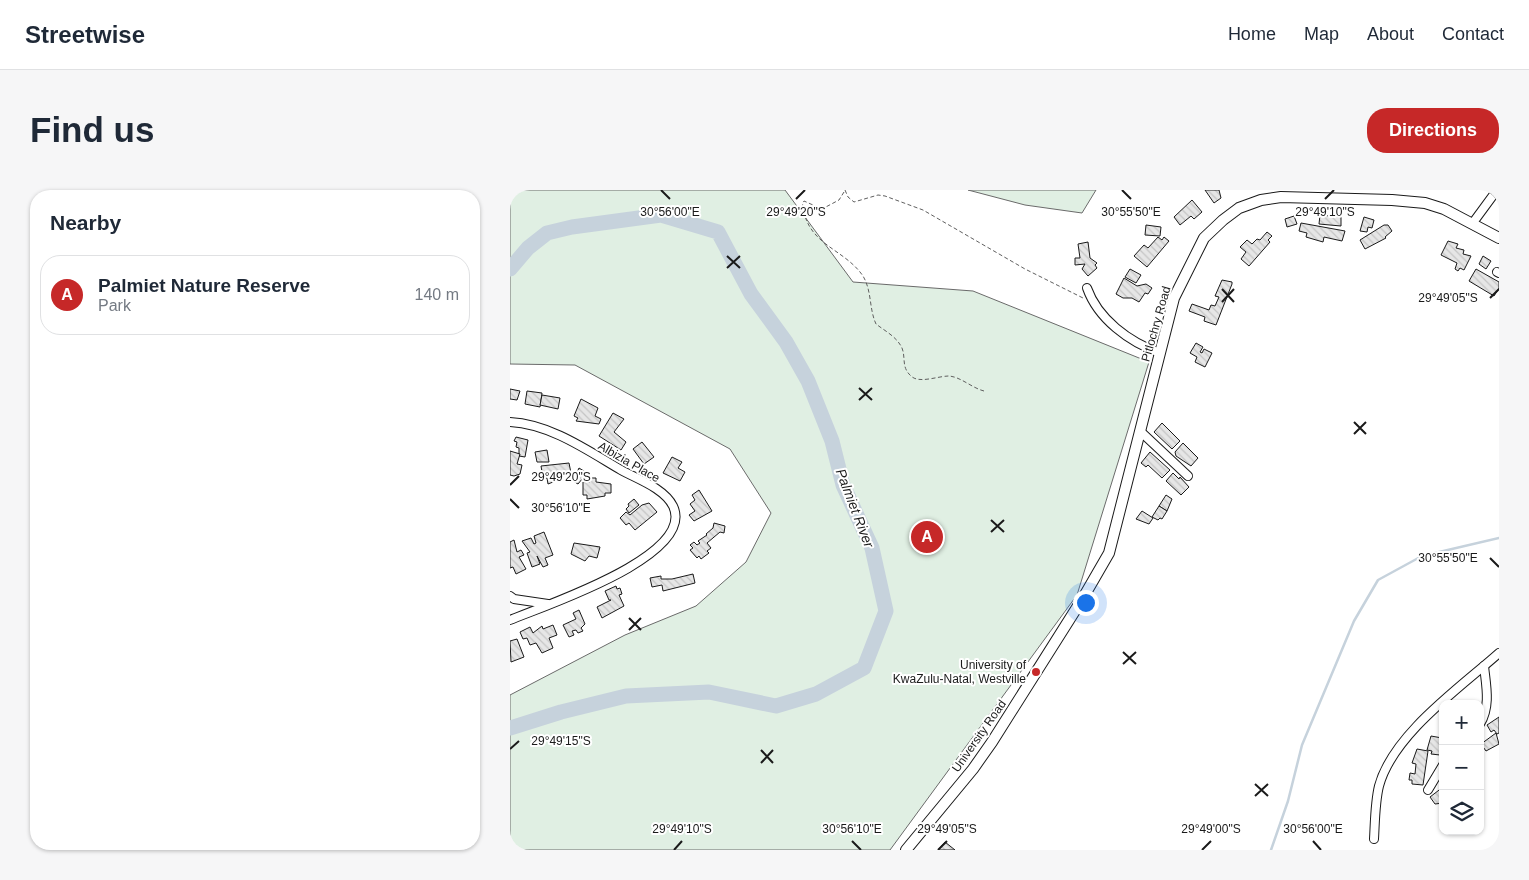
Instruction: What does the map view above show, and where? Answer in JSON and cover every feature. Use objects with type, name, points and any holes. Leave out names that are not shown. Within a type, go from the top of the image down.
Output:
[{"type":"street","points":[[1472,224],[1497,190]]},
{"type":"street","name":"Pitlochry Road","points":[[1109,552],[1174,298],[1204,238],[1222,220],[1239,208],[1283,194],[1392,200],[1425,203],[1444,209],[1497,239]]},
{"type":"street","points":[[1087,288],[1092,303],[1097,310],[1120,330],[1160,353]]},
{"type":"street","name":"Albizia Place","points":[[510,422],[541,428],[576,444],[660,492],[670,501],[676,514],[676,523],[670,536],[632,567],[512,618]]},
{"type":"street","points":[[1140,431],[1188,476]]},
{"type":"street","name":"University Road","points":[[906,850],[973,769],[992,742],[1084,598],[1109,552]]},
{"type":"street","points":[[510,596],[514,599],[548,604]]},
{"type":"street","points":[[1374,839],[1380,784],[1401,746],[1422,720],[1499,653]]},
{"type":"street","points":[[1484,666],[1487,698],[1484,716]]},
{"type":"street","points":[[1428,790],[1439,772]]},
{"type":"path","points":[[984,391],[972,388],[951,376],[918,380],[911,377],[904,366],[901,347],[890,334],[876,324],[869,288],[864,278],[850,263],[818,240],[806,223],[802,207],[804,201],[822,209],[839,200],[844,191],[854,202],[878,195],[885,196],[923,210],[1025,269],[1092,303]]},
{"type":"green space","points":[[510,190],[785,190],[853,282],[973,291],[1149,362],[1077,595],[890,850],[510,850],[510,695],[625,635],[696,606],[746,562],[771,513],[730,449],[575,365],[510,364]]},
{"type":"green space","points":[[968,190],[1096,190],[1082,213],[1025,205]]},
{"type":"building","points":[[1205,190],[1219,190],[1221,198],[1214,203]]},
{"type":"building","points":[[1192,200],[1202,212],[1194,219],[1191,216],[1180,225],[1174,217]]},
{"type":"building","points":[[1320,215],[1341,217],[1341,226],[1319,224]]},
{"type":"building","points":[[1294,216],[1297,224],[1287,227],[1285,219]]},
{"type":"building","points":[[1364,217],[1374,220],[1372,228],[1368,227],[1367,232],[1360,231]]},
{"type":"building","points":[[1301,223],[1345,231],[1342,241],[1324,237],[1323,242],[1306,237],[1307,233],[1299,231]]},
{"type":"building","points":[[1146,225],[1161,227],[1160,236],[1145,235]]},
{"type":"building","points":[[1384,225],[1388,225],[1392,231],[1386,238],[1365,249],[1360,240]]},
{"type":"building","points":[[1267,232],[1272,236],[1268,240],[1270,242],[1249,266],[1241,259],[1246,252],[1240,247],[1247,240],[1252,244],[1257,239],[1260,240]]},
{"type":"building","points":[[1158,237],[1162,240],[1164,237],[1169,241],[1147,267],[1134,256],[1144,245],[1148,248]]},
{"type":"building","points":[[1448,241],[1458,244],[1456,248],[1464,250],[1463,254],[1471,256],[1464,270],[1460,268],[1458,271],[1455,269],[1457,263],[1441,255]]},
{"type":"building","points":[[1088,242],[1090,258],[1097,263],[1095,265],[1097,268],[1088,276],[1082,269],[1085,264],[1075,265],[1075,258],[1080,258],[1078,244]]},
{"type":"building","points":[[1483,256],[1491,261],[1486,269],[1479,264]]},
{"type":"building","points":[[1130,269],[1141,275],[1136,283],[1125,277]]},
{"type":"building","points":[[1476,269],[1499,282],[1499,288],[1494,296],[1469,281]]},
{"type":"building","points":[[1124,278],[1137,286],[1146,284],[1152,288],[1148,294],[1145,293],[1139,302],[1132,298],[1123,298],[1116,294]]},
{"type":"building","points":[[1222,280],[1232,282],[1232,284],[1216,325],[1204,321],[1205,317],[1189,311],[1192,304],[1209,310],[1211,305],[1215,306],[1219,297],[1215,296]]},
{"type":"building","points":[[1196,343],[1203,347],[1200,352],[1202,353],[1204,349],[1212,353],[1205,367],[1195,362],[1197,357],[1190,353]]},
{"type":"building","points":[[510,389],[520,391],[517,400],[510,399]]},
{"type":"building","points":[[527,391],[542,393],[540,407],[525,404]]},
{"type":"building","points":[[542,395],[560,398],[558,409],[540,405]]},
{"type":"building","points":[[581,399],[598,408],[595,416],[601,419],[599,424],[576,421],[578,418],[574,416]]},
{"type":"building","points":[[613,413],[624,419],[614,432],[626,442],[621,450],[599,436]]},
{"type":"building","points":[[1162,423],[1180,441],[1172,449],[1154,432]]},
{"type":"building","points":[[516,437],[528,440],[525,457],[519,456],[519,448],[516,447],[517,442],[514,441]]},
{"type":"building","points":[[642,442],[654,457],[644,464],[633,449]]},
{"type":"building","points":[[1183,443],[1198,458],[1191,466],[1176,456],[1175,452]]},
{"type":"building","points":[[547,450],[549,462],[537,462],[535,452]]},
{"type":"building","points":[[510,451],[520,454],[517,464],[522,465],[520,474],[514,476],[510,475]]},
{"type":"building","points":[[1150,452],[1170,470],[1162,478],[1148,465],[1146,467],[1141,463]]},
{"type":"building","points":[[672,457],[682,462],[678,468],[685,472],[680,481],[663,473]]},
{"type":"building","points":[[569,463],[571,473],[558,476],[558,480],[548,484],[547,478],[543,478],[541,466]]},
{"type":"building","points":[[579,468],[587,473],[578,484],[573,481]]},
{"type":"building","points":[[1173,473],[1179,479],[1180,477],[1189,487],[1181,495],[1166,481]]},
{"type":"building","points":[[590,478],[596,478],[596,482],[611,484],[611,493],[587,499],[587,495],[583,495],[583,482],[590,482]]},
{"type":"building","points":[[699,490],[712,511],[694,521],[689,515],[695,511],[690,504],[695,500],[692,495]]},
{"type":"building","points":[[1166,495],[1172,499],[1167,511],[1159,506]]},
{"type":"building","points":[[634,499],[639,505],[629,513],[626,509],[629,506],[628,504]]},
{"type":"building","points":[[649,503],[657,512],[635,530],[629,523],[626,525],[620,518],[626,512],[630,515],[642,505]]},
{"type":"building","points":[[1159,506],[1167,511],[1162,519],[1158,520],[1152,517]]},
{"type":"building","points":[[1142,511],[1153,518],[1149,524],[1136,519]]},
{"type":"building","points":[[714,523],[725,526],[724,533],[720,532],[707,543],[711,548],[707,551],[709,553],[701,559],[699,556],[697,558],[690,550],[693,548],[690,545],[694,542],[697,545],[700,543],[698,541],[707,535],[713,528]]},
{"type":"building","points":[[544,532],[553,555],[545,558],[548,565],[543,567],[537,556],[540,564],[532,567],[527,553],[530,552],[522,541],[531,538],[534,544],[536,543],[534,536]]},
{"type":"building","points":[[514,540],[517,552],[521,550],[524,555],[519,557],[526,569],[516,574],[513,567],[510,568],[510,542]]},
{"type":"building","points":[[574,543],[600,547],[597,558],[589,556],[585,561],[571,554]]},
{"type":"building","points":[[693,574],[695,583],[663,591],[662,585],[652,587],[650,578],[661,576],[661,579],[672,579]]},
{"type":"building","points":[[616,586],[617,589],[620,588],[622,594],[619,595],[624,606],[602,618],[597,607],[611,600],[609,600],[605,591]]},
{"type":"building","points":[[579,610],[585,624],[581,628],[583,631],[578,633],[576,630],[572,631],[574,635],[569,637],[563,625],[576,619],[573,613]]},
{"type":"building","points":[[553,625],[557,635],[549,638],[553,648],[542,653],[536,643],[530,645],[527,638],[523,639],[520,632],[530,627],[533,633],[542,626],[543,629]]},
{"type":"building","points":[[517,639],[524,657],[511,662],[510,641]]},
{"type":"building","points":[[1499,717],[1499,733],[1497,734],[1494,730],[1491,732],[1487,725]]},
{"type":"building","points":[[1496,733],[1499,744],[1486,751],[1484,742]]},
{"type":"building","points":[[1431,736],[1439,737],[1439,755],[1431,754],[1432,751],[1427,750]]},
{"type":"building","points":[[1417,749],[1428,751],[1423,785],[1412,784],[1412,780],[1409,780],[1410,773],[1415,774],[1416,764],[1412,763]]},
{"type":"building","points":[[1439,790],[1439,804],[1435,804],[1430,797]]},
{"type":"building","points":[[945,842],[955,850],[938,850]]},
{"type":"waterway","name":"Palmiet River","points":[[510,269],[528,248],[547,233],[572,227],[661,215],[718,232],[751,294],[786,342],[808,381],[832,441],[843,485],[872,548],[886,611],[864,668],[816,694],[776,706],[709,692],[626,696],[561,712],[510,728]]},
{"type":"waterway","points":[[1271,850],[1288,801],[1302,745],[1354,621],[1378,580],[1422,556],[1499,538]]},
{"type":"place","name":"Palmiet Nature Reserve","points":[[927,537]]},
{"type":"place","name":"University of KwaZulu-Natal, Westville","points":[[1036,672]]}]
